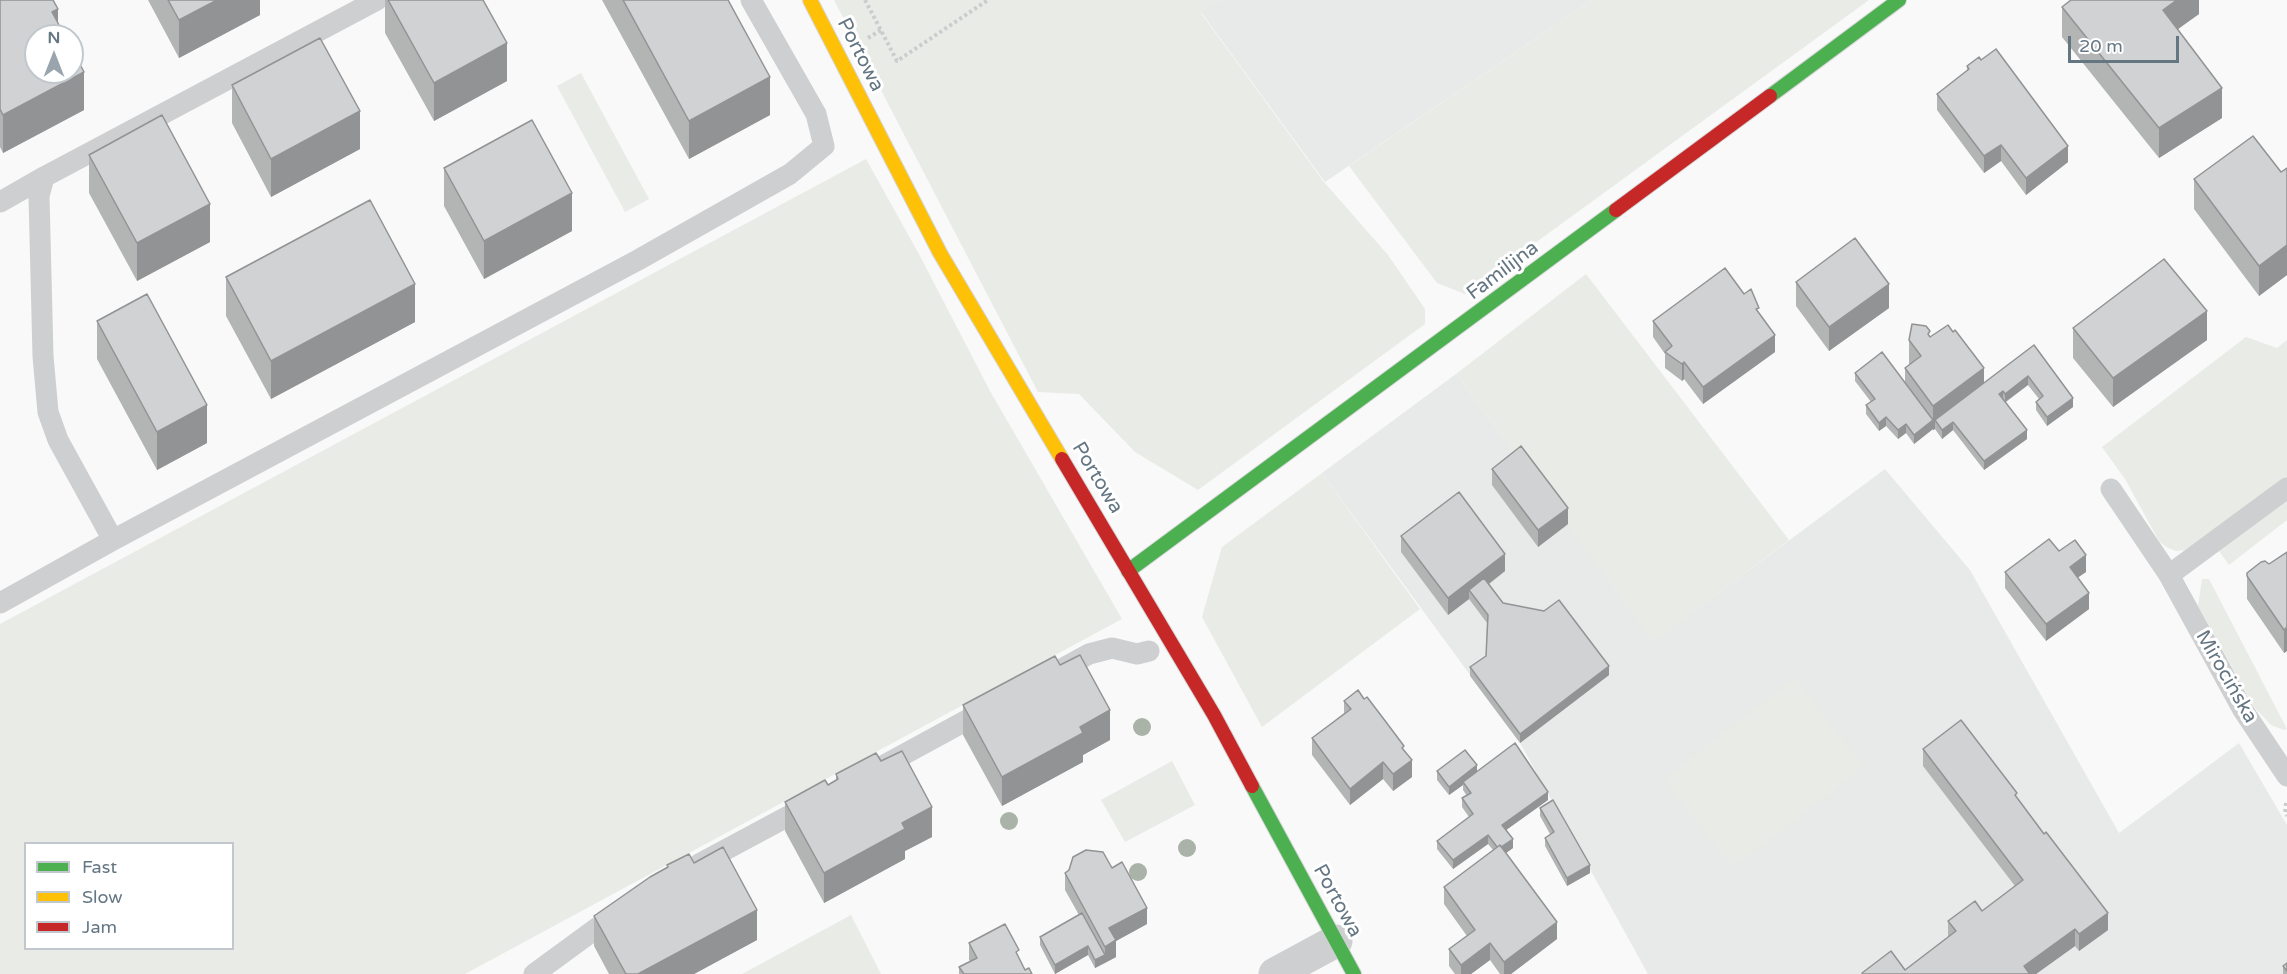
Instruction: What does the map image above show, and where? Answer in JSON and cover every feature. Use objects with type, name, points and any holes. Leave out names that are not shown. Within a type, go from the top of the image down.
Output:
[{"type":"street","name":"Portowa","points":[[810,0],[940,253],[1214,715],[1354,974]]},
{"type":"street","name":"Familijna","points":[[1128,571],[1899,0]]},
{"type":"street","points":[[1275,974],[1336,941]]},
{"type":"lane","points":[[0,202],[377,0]]},
{"type":"lane","points":[[0,603],[113,540],[638,260],[790,174],[824,146],[816,114],[751,0]]},
{"type":"lane","points":[[44,177],[39,196],[43,356],[48,412],[58,440],[113,540]]},
{"type":"lane","points":[[2169,575],[2287,488]]},
{"type":"lane","name":"Mirocińska","points":[[2111,489],[2169,575],[2243,710],[2287,776]]},
{"type":"lane","points":[[1037,682],[1089,654],[1112,648],[1137,654],[1149,651]]},
{"type":"lane","points":[[861,777],[1006,699]]},
{"type":"lane","points":[[685,872],[830,794]]},
{"type":"lane","points":[[534,974],[634,901]]},
{"type":"path","points":[[864,0],[897,61],[988,0]]},
{"type":"shaded area","points":[[834,0],[1221,0],[1201,13],[1324,182],[1388,255],[1425,309],[1425,324],[1198,490],[1135,452],[1079,394],[1038,392]]},
{"type":"shaded area","points":[[1221,0],[1592,0],[1325,182],[1201,12]]},
{"type":"shaded area","points":[[1592,0],[1869,0],[1465,294],[1437,283],[1349,166]]},
{"type":"shaded area","points":[[581,73],[649,199],[625,212],[557,86]]},
{"type":"shaded area","points":[[866,159],[920,256],[990,391],[1122,619],[465,974],[0,974],[0,624]]},
{"type":"shaded area","points":[[1586,274],[1789,540],[1654,642],[1456,374]]},
{"type":"shaded area","points":[[2246,337],[2277,348],[2287,340],[2287,479],[2187,550],[2176,551],[2159,541],[2125,479],[2102,447]]},
{"type":"shaded area","points":[[1456,374],[1654,641],[1885,469],[1970,570],[2119,833],[2239,743],[2287,825],[2287,974],[1648,974],[1520,743],[1322,473]]},
{"type":"shaded area","points":[[1322,473],[1420,609],[1262,727],[1202,617],[1222,547]]},
{"type":"shaded area","points":[[2287,499],[2287,520],[2229,565],[2219,551]]},
{"type":"shaded area","points":[[2202,579],[2209,579],[2287,729],[2271,725],[2254,707],[2198,606]]},
{"type":"shaded area","points":[[1795,678],[1864,767],[1733,868],[1663,779]]},
{"type":"shaded area","points":[[1172,761],[1195,805],[1125,842],[1101,800]]},
{"type":"shaded area","points":[[851,915],[881,974],[742,974]]},
{"type":"building","points":[[0,0],[53,0],[58,9],[52,12],[58,24],[24,24],[24,84],[61,84],[3,115],[0,109]]},
{"type":"building","points":[[168,0],[217,0],[179,20]]},
{"type":"building","points":[[388,0],[483,0],[507,43],[434,83]]},
{"type":"building","points":[[623,0],[728,0],[770,77],[689,121]]},
{"type":"building","points":[[2071,0],[2177,0],[2163,10],[2222,88],[2159,128],[2062,7]]},
{"type":"building","points":[[320,38],[360,111],[271,159],[232,85]]},
{"type":"building","points":[[1996,49],[2068,146],[2026,178],[2001,145],[1984,156],[1937,94],[1969,69],[1967,66],[1979,57],[1981,60]]},
{"type":"building","points":[[162,115],[210,204],[137,243],[89,155]]},
{"type":"building","points":[[532,120],[572,193],[484,241],[444,168]]},
{"type":"building","points":[[2253,136],[2281,172],[2287,168],[2287,245],[2259,266],[2194,179]]},
{"type":"building","points":[[370,200],[415,284],[271,361],[226,277]]},
{"type":"building","points":[[1855,238],[1889,284],[1829,327],[1796,282]]},
{"type":"building","points":[[2164,259],[2207,311],[2113,378],[2073,328]]},
{"type":"building","points":[[1725,268],[1744,294],[1751,289],[1759,308],[1756,309],[1775,335],[1703,387],[1684,362],[1682,364],[1665,352],[1672,346],[1653,321]]},
{"type":"building","points":[[147,294],[207,405],[157,432],[97,321]]},
{"type":"building","points":[[1912,324],[1926,326],[1930,331],[1928,334],[1930,337],[1948,325],[1953,332],[1955,330],[1984,368],[1933,406],[1905,368],[1921,356],[1909,340]]},
{"type":"building","points":[[2034,345],[2073,398],[2047,417],[2036,402],[2043,396],[2028,376],[2005,394],[2003,391],[1999,394],[2027,430],[1984,461],[1953,422],[1942,430],[1935,420]]},
{"type":"building","points":[[1882,352],[1933,420],[1914,435],[1906,424],[1898,430],[1886,417],[1879,423],[1866,405],[1875,399],[1855,373]]},
{"type":"building","points":[[1521,446],[1568,508],[1538,530],[1492,469]]},
{"type":"building","points":[[1459,492],[1505,554],[1448,598],[1401,536]]},
{"type":"building","points":[[2049,539],[2059,551],[2075,540],[2086,555],[2070,567],[2089,593],[2046,624],[2005,572]]},
{"type":"building","points":[[2287,552],[2287,627],[2284,630],[2247,573],[2261,562],[2265,561],[2269,564]]},
{"type":"building","points":[[1484,578],[1503,603],[1544,611],[1559,600],[1609,666],[1520,734],[1470,667],[1486,656],[1488,615],[1469,590]]},
{"type":"building","points":[[1080,655],[1110,710],[1080,727],[1083,733],[1002,777],[963,705],[1055,656],[1060,665]]},
{"type":"building","points":[[1358,690],[1364,699],[1367,697],[1412,760],[1393,774],[1383,762],[1350,789],[1312,738],[1351,709],[1344,701]]},
{"type":"building","points":[[1961,720],[2017,793],[2015,795],[2044,834],[2046,832],[2108,913],[2079,934],[2075,929],[2024,966],[2028,974],[1863,974],[1891,951],[1905,970],[1956,931],[1948,921],[1975,901],[1982,911],[2023,880],[1923,749]]},
{"type":"building","points":[[1515,743],[1548,792],[1502,825],[1513,839],[1497,847],[1488,835],[1453,860],[1437,841],[1473,814],[1462,798],[1471,793],[1463,782]]},
{"type":"building","points":[[1465,750],[1477,765],[1449,787],[1437,771]]},
{"type":"building","points":[[902,751],[932,807],[902,823],[905,829],[824,873],[785,802],[825,780],[828,785],[838,779],[836,774],[876,753],[881,761]]},
{"type":"building","points":[[1553,800],[1590,865],[1567,878],[1545,838],[1554,832],[1540,808]]},
{"type":"building","points":[[1500,845],[1557,922],[1504,962],[1490,943],[1461,965],[1449,949],[1475,930],[1444,887]]},
{"type":"building","points":[[723,847],[757,910],[638,974],[626,974],[594,916],[668,867],[667,865],[689,854],[694,863]]},
{"type":"building","points":[[1086,850],[1103,852],[1112,868],[1122,862],[1147,908],[1109,928],[1116,940],[1105,947],[1065,873],[1069,870],[1073,857]]},
{"type":"building","points":[[1082,913],[1105,955],[1095,960],[1088,946],[1055,965],[1040,937]]},
{"type":"building","points":[[1005,924],[1019,950],[1016,952],[1025,970],[1029,968],[1032,974],[964,974],[959,967],[977,958],[969,943]]},
{"type":"traffic: fast","points":[[1770,96],[1899,0]]},
{"type":"traffic: fast","points":[[1128,571],[1616,210]]},
{"type":"traffic: fast","points":[[1252,786],[1354,974]]},
{"type":"traffic: slow","points":[[810,0],[940,253],[1062,459]]},
{"type":"traffic: jam","points":[[1616,210],[1770,96]]},
{"type":"traffic: jam","points":[[1062,459],[1214,715],[1252,786]]}]
